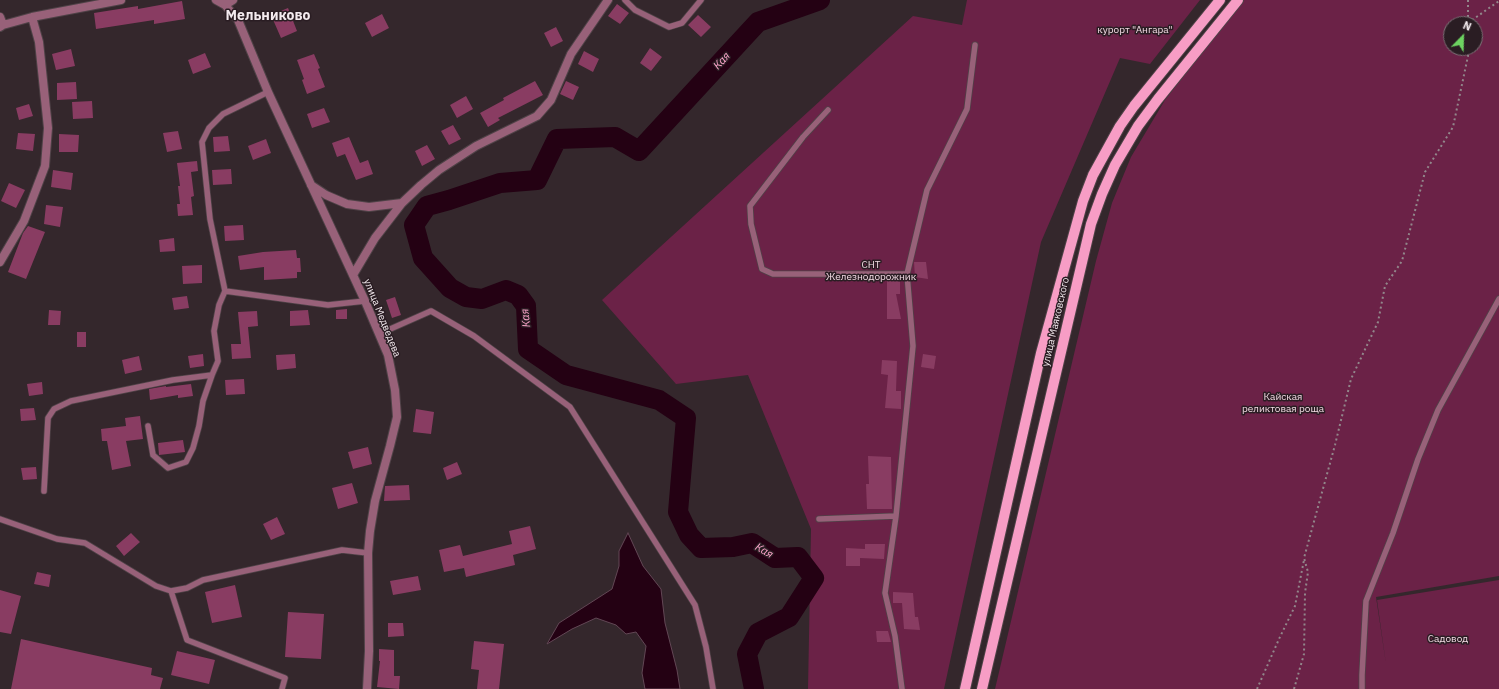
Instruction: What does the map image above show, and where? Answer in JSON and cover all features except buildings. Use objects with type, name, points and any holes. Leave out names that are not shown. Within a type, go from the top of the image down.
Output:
[{"type":"main road","name":"улица Маяковского","points":[[965,689],[1041,353],[1082,201],[1120,126],[1134,106],[1220,0]]},
{"type":"main road","name":"улица Маяковского","points":[[982,689],[1091,224],[1102,194],[1115,165],[1138,126],[1158,98],[1238,0]]},
{"type":"street","points":[[1,23],[121,0]]},
{"type":"street","points":[[216,0],[224,2],[233,0]]},
{"type":"street","points":[[353,275],[376,238],[402,203],[439,170],[476,146],[537,116],[551,100],[571,54],[590,24],[608,0]]},
{"type":"street","name":"улица Медведева","points":[[224,2],[238,20],[268,92],[365,301],[388,355],[395,390],[397,417],[375,501],[370,531],[368,553],[369,651],[366,689]]},
{"type":"street","points":[[0,262],[24,221],[44,166],[48,128],[39,42],[32,17]]},
{"type":"street","points":[[311,184],[326,195],[347,204],[369,208],[402,203]]},
{"type":"lane","points":[[624,0],[635,10],[669,27],[682,23],[701,0]]},
{"type":"lane","points":[[902,689],[895,636],[885,593],[896,516],[913,346],[907,274],[927,190],[967,109],[975,45]]},
{"type":"lane","points":[[148,426],[153,455],[168,468],[186,462],[193,448],[199,426],[203,401],[218,361],[214,332],[219,305],[225,291],[210,219],[202,142],[209,128],[223,114],[268,92]]},
{"type":"lane","points":[[828,110],[803,137],[750,206],[751,224],[762,269],[773,274],[907,274]]},
{"type":"lane","points":[[225,291],[328,305],[365,301]]},
{"type":"lane","points":[[1362,689],[1366,601],[1393,533],[1418,459],[1438,410],[1499,299]]},
{"type":"lane","points":[[379,334],[431,312],[474,336],[570,408],[695,605],[706,647],[713,689]]},
{"type":"lane","points":[[44,491],[48,418],[54,409],[71,401],[173,380],[212,375]]},
{"type":"lane","points":[[819,519],[896,516]]},
{"type":"lane","points":[[0,519],[57,539],[85,543],[156,586],[171,591],[187,588],[203,580],[342,550],[368,553]]},
{"type":"lane","points":[[171,591],[188,640],[285,678],[282,689]]},
{"type":"path","points":[[1468,0],[1468,16]]},
{"type":"path","points":[[1479,16],[1499,1]]},
{"type":"path","points":[[1257,689],[1295,606],[1304,558],[1335,445],[1351,379],[1378,322],[1385,286],[1402,261],[1425,172],[1453,127],[1468,56]]},
{"type":"path","points":[[1294,689],[1304,654],[1305,594],[1308,572],[1304,558]]},
{"type":"green space","name":"СНТ Железнодорожник","points":[[967,0],[1200,0],[1150,64],[1120,58],[1041,242],[944,689],[808,689],[811,529],[748,375],[676,384],[602,300],[913,16],[962,25]]},
{"type":"green space","name":"Кайская реликтовая роща","points":[[1242,0],[1499,0],[1499,576],[1376,597],[1386,664],[1377,600],[1499,580],[1499,689],[995,689],[1096,261],[1112,203],[1131,157],[1165,100]]},
{"type":"shaded area","points":[[628,533],[643,566],[661,589],[665,623],[677,670],[680,689],[645,689],[642,673],[646,646],[636,632],[626,634],[616,625],[596,618],[572,629],[547,644],[559,623],[612,589],[619,566],[619,551]]},
{"type":"waterway","name":"Кая","points":[[754,689],[747,654],[758,633],[789,617],[814,578],[798,557],[775,558],[752,543],[733,547],[701,548],[689,535],[678,512],[686,418],[659,400],[566,375],[528,349],[526,306],[518,295],[506,290],[482,299],[466,297],[450,288],[423,258],[414,225],[427,206],[500,183],[537,180],[557,139],[615,137],[639,151],[758,22],[820,0]]},
{"type":"district","name":"Мельниково","points":[[268,16]]},
{"type":"park label","name":"курорт \"Ангара\"","points":[[1135,30]]},
{"type":"park label","name":"Садовод","points":[[1448,639]]}]
